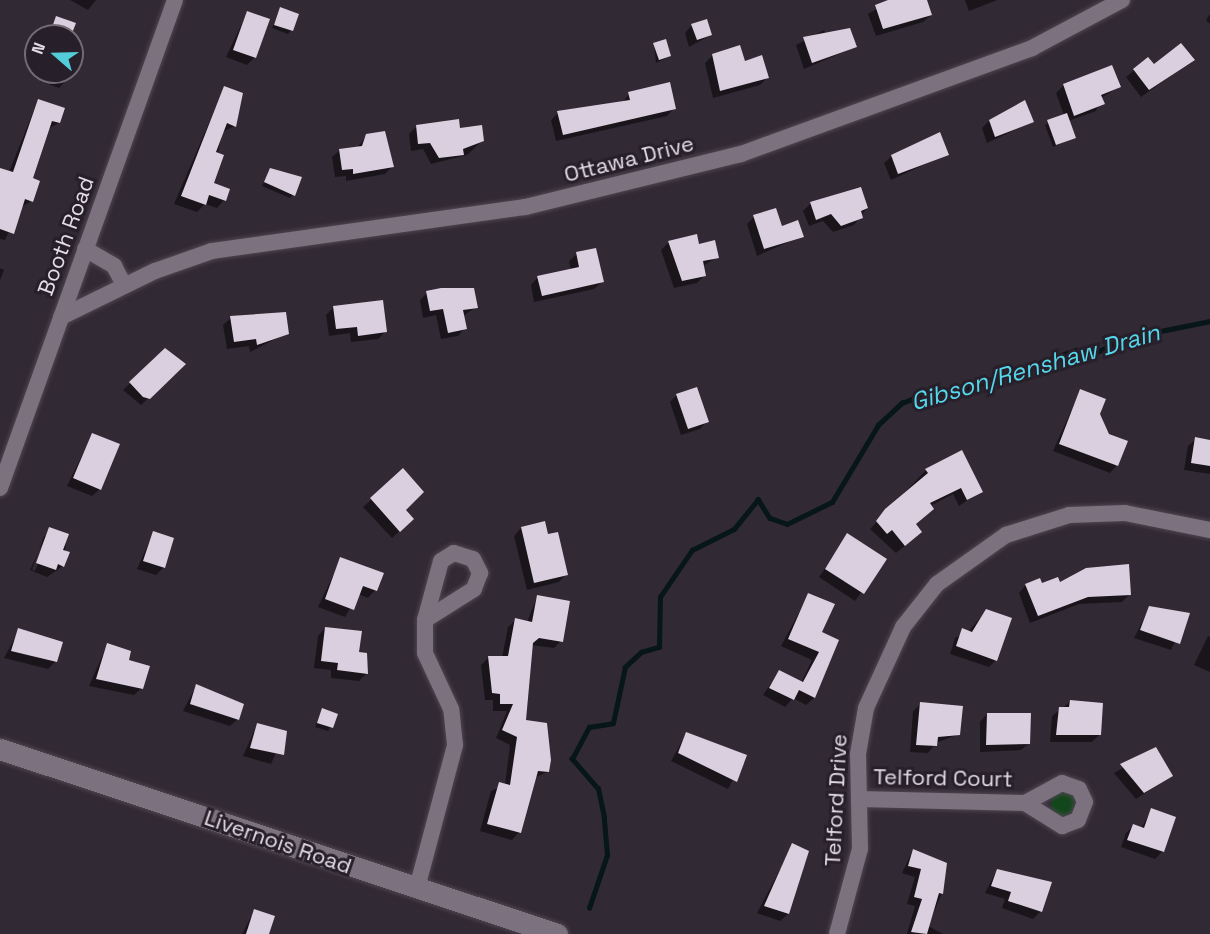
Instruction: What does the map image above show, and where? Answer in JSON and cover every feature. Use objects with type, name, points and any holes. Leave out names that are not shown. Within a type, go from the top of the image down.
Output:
[{"type":"street","name":"Booth Road","points":[[0,488],[175,0]]},
{"type":"street","name":"Ottawa Drive","points":[[61,317],[124,285],[229,248],[525,207],[741,154],[1032,48],[1122,0]]},
{"type":"street","points":[[85,249],[114,266],[124,285]]},
{"type":"street","name":"Telford Drive","points":[[837,934],[856,870],[861,729],[872,692],[912,614],[966,558],[1013,532],[1069,515],[1125,513],[1210,530]]},
{"type":"street","points":[[417,888],[455,745],[451,710],[425,653],[425,620]]},
{"type":"street","name":"Livernois Road","points":[[0,749],[557,934]]},
{"type":"street","name":"Telford Court","points":[[859,799],[1025,802]]},
{"type":"green space","points":[[1063,792],[1071,796],[1075,804],[1071,812],[1063,816],[1055,812],[1051,804],[1055,796]]},
{"type":"building","points":[[888,0],[927,0],[932,15],[883,29],[875,5]]},
{"type":"building","points":[[280,7],[299,14],[293,31],[274,25]]},
{"type":"building","points":[[247,11],[270,19],[256,58],[233,50]]},
{"type":"building","points":[[56,16],[76,23],[76,24],[53,24]]},
{"type":"building","points":[[707,19],[712,35],[697,40],[691,24]]},
{"type":"building","points":[[850,28],[857,47],[812,63],[803,37]]},
{"type":"building","points":[[666,39],[671,56],[659,60],[653,43]]},
{"type":"building","points":[[1181,43],[1195,60],[1149,90],[1133,69],[1148,57],[1154,64]]},
{"type":"building","points":[[740,45],[745,61],[762,55],[769,78],[720,91],[712,54]]},
{"type":"building","points":[[1112,65],[1121,87],[1101,95],[1105,104],[1074,116],[1063,84]]},
{"type":"building","points":[[670,82],[676,109],[563,135],[557,111],[630,100],[628,92]]},
{"type":"building","points":[[224,86],[243,93],[236,127],[227,123],[216,152],[224,155],[214,183],[230,189],[226,201],[209,195],[206,205],[181,196]]},
{"type":"building","points":[[38,99],[65,108],[60,123],[52,121],[33,178],[40,181],[33,202],[25,199],[14,234],[0,229],[0,168],[13,172]]},
{"type":"building","points":[[1025,100],[1034,122],[995,137],[989,120]]},
{"type":"building","points":[[1067,113],[1076,138],[1056,145],[1047,120]]},
{"type":"building","points":[[459,119],[460,128],[482,125],[484,141],[463,149],[464,155],[439,158],[430,143],[418,144],[416,125]]},
{"type":"building","points":[[385,131],[394,167],[353,174],[353,169],[342,170],[339,149],[362,146],[366,134]]},
{"type":"building","points":[[940,132],[949,155],[898,174],[891,155]]},
{"type":"building","points":[[270,168],[302,177],[295,196],[264,182]]},
{"type":"building","points":[[861,187],[868,208],[861,211],[863,218],[841,226],[831,214],[816,220],[810,202]]},
{"type":"building","points":[[776,208],[782,226],[798,220],[804,237],[764,249],[753,215]]},
{"type":"building","points":[[697,234],[699,244],[715,240],[719,258],[703,261],[706,276],[682,281],[668,241]]},
{"type":"building","points":[[596,248],[604,282],[542,296],[537,276],[579,267],[576,252]]},
{"type":"building","points":[[441,288],[474,288],[478,308],[463,310],[467,329],[448,333],[443,309],[430,311],[426,291]]},
{"type":"building","points":[[383,300],[387,332],[358,336],[357,327],[336,329],[333,306]]},
{"type":"building","points":[[286,312],[289,334],[257,345],[256,339],[234,342],[230,316]]},
{"type":"building","points":[[165,348],[186,364],[150,399],[143,397],[129,382]]},
{"type":"building","points":[[697,387],[709,422],[688,429],[676,394]]},
{"type":"building","points":[[1080,389],[1106,399],[1100,414],[1109,434],[1128,441],[1118,466],[1059,444]]},
{"type":"building","points":[[92,433],[120,444],[101,490],[73,478]]},
{"type":"building","points":[[1195,437],[1210,440],[1210,466],[1191,463]]},
{"type":"building","points":[[962,450],[983,492],[967,500],[961,488],[930,503],[934,509],[916,524],[922,532],[905,546],[892,530],[887,534],[876,521],[885,509],[928,473],[925,469]]},
{"type":"building","points":[[403,468],[424,492],[406,510],[414,519],[400,532],[370,498]]},
{"type":"building","points":[[545,521],[548,534],[558,532],[568,575],[534,583],[521,527]]},
{"type":"building","points":[[49,527],[69,534],[63,550],[70,552],[64,567],[58,564],[56,570],[36,563]]},
{"type":"building","points":[[153,531],[174,538],[165,568],[143,561]]},
{"type":"building","points":[[847,533],[887,559],[864,594],[825,569]]},
{"type":"building","points":[[340,557],[384,573],[377,591],[363,586],[354,610],[325,599]]},
{"type":"building","points":[[1129,564],[1131,595],[1088,597],[1038,616],[1025,584],[1040,578],[1042,583],[1058,577],[1060,582],[1086,568]]},
{"type":"building","points":[[808,593],[835,604],[822,632],[839,640],[815,698],[799,690],[794,700],[769,688],[779,670],[803,682],[819,652],[788,639]]},
{"type":"building","points":[[537,595],[570,601],[563,642],[539,638],[533,643],[526,720],[547,723],[551,760],[549,772],[538,771],[521,833],[487,824],[499,782],[510,785],[517,737],[502,730],[513,704],[500,704],[500,694],[492,693],[488,656],[508,656],[515,618],[532,622]]},
{"type":"building","points":[[1149,606],[1190,613],[1180,644],[1140,630]]},
{"type":"building","points":[[986,609],[1012,618],[997,661],[956,646],[962,628],[972,632]]},
{"type":"building","points":[[325,627],[362,631],[359,652],[367,653],[368,674],[337,670],[338,663],[321,661]]},
{"type":"building","points":[[18,628],[63,642],[57,662],[11,651]]},
{"type":"building","points":[[107,643],[131,651],[129,660],[150,666],[143,689],[96,679]]},
{"type":"building","points":[[196,684],[244,704],[239,720],[190,704]]},
{"type":"building","points":[[1070,700],[1103,703],[1101,735],[1056,735],[1059,707],[1069,707]]},
{"type":"building","points":[[920,702],[963,706],[960,735],[938,737],[937,746],[916,745]]},
{"type":"building","points":[[322,708],[338,714],[333,728],[317,723]]},
{"type":"building","points":[[987,713],[1031,713],[1030,744],[986,745]]},
{"type":"building","points":[[257,723],[287,731],[284,755],[250,748]]},
{"type":"building","points":[[686,732],[747,755],[737,782],[678,753]]},
{"type":"building","points":[[1156,747],[1173,776],[1144,793],[1120,764]]},
{"type":"building","points":[[1151,808],[1176,817],[1164,852],[1127,840],[1133,824],[1144,828]]},
{"type":"building","points":[[792,843],[809,851],[789,914],[764,906]]},
{"type":"building","points":[[913,849],[947,863],[943,894],[939,893],[927,934],[911,932],[922,899],[914,897],[921,869],[908,866]]},
{"type":"building","points":[[997,869],[1052,882],[1042,912],[1008,901],[1011,892],[991,886]]},
{"type":"building","points":[[254,909],[275,916],[269,934],[246,934]]},
{"type":"waterway","name":"Gibson/Renshaw Drain","points":[[589,908],[607,855],[604,817],[598,789],[572,759],[589,727],[613,723],[625,667],[641,652],[659,647],[660,597],[692,550],[734,529],[758,499],[770,518],[787,524],[832,502],[878,425],[902,403],[929,392],[951,394],[1075,350],[1095,353],[1126,338],[1210,321]]}]
